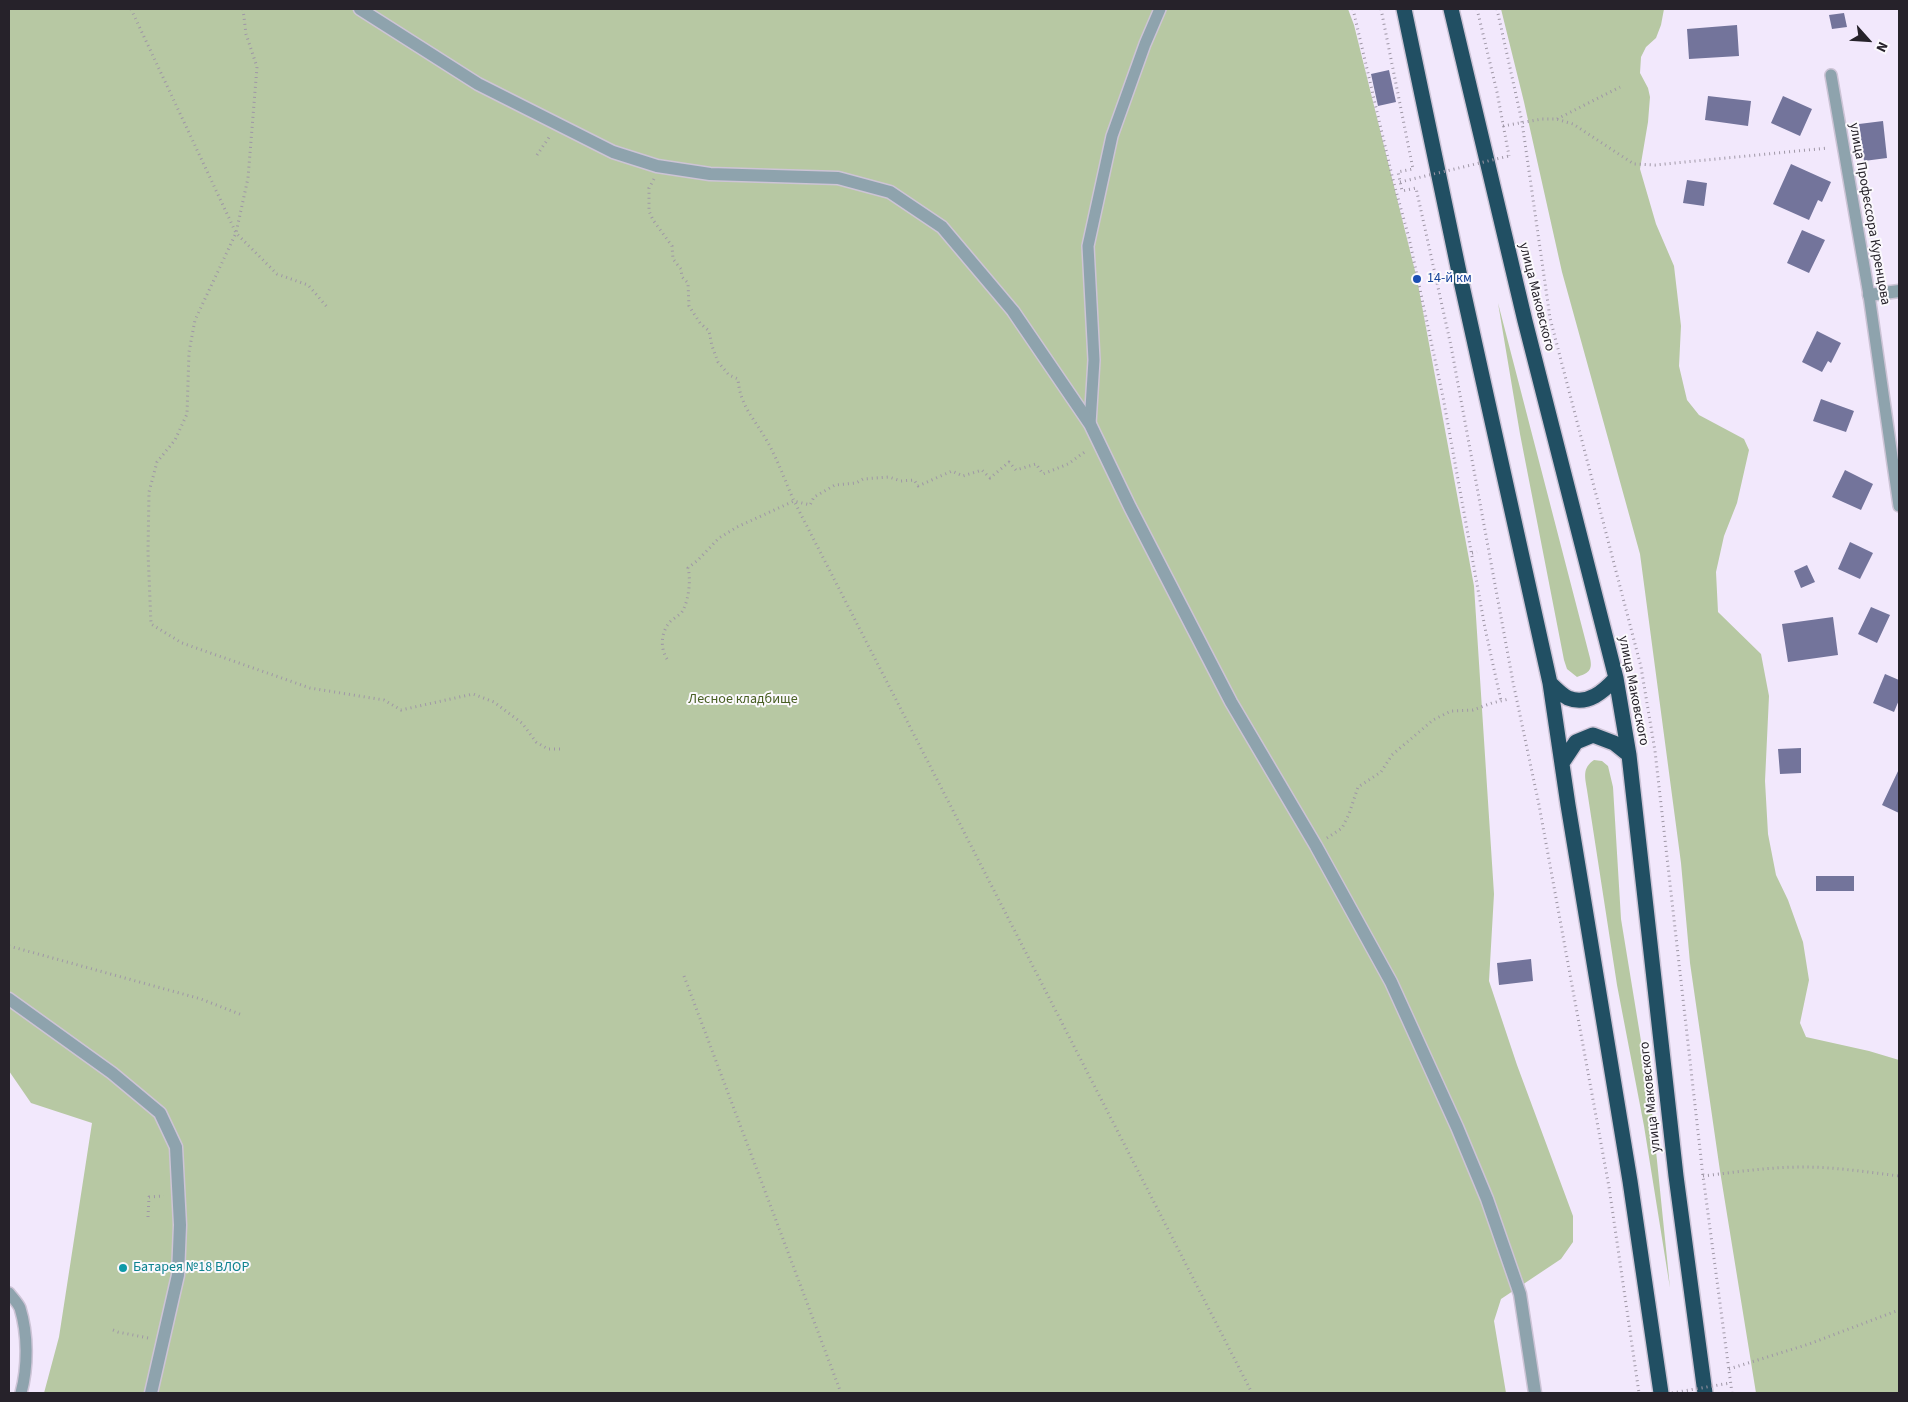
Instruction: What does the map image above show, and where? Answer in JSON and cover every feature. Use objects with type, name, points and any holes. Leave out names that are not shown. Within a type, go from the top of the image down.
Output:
[{"type":"highway","points":[[1404,9],[1459,272],[1550,683],[1568,805],[1630,1181],[1661,1393]]},
{"type":"highway","name":"улица Маковского","points":[[1451,9],[1525,321],[1616,678],[1630,756],[1676,1176],[1705,1393]]},
{"type":"highway","points":[[1550,683],[1568,698],[1586,700],[1603,692],[1616,678]]},
{"type":"highway","points":[[1562,763],[1576,742],[1593,735],[1614,743],[1630,756]]},
{"type":"street","points":[[360,9],[478,84],[560,127],[613,152],[657,166],[710,174],[838,178],[890,192],[942,228],[1013,311],[1090,424],[1130,507],[1231,702],[1316,846],[1391,982],[1457,1127],[1487,1199],[1520,1294],[1535,1393]]},
{"type":"street","points":[[1868,295],[1899,292]]},
{"type":"street","points":[[9,999],[112,1074],[160,1113],[176,1147],[180,1225],[178,1275],[150,1393]]},
{"type":"lane","points":[[1090,424],[1094,360],[1088,246],[1112,136],[1145,44],[1160,9]]},
{"type":"lane","name":"улица Профессора Куренцова","points":[[1831,75],[1868,295],[1899,506]]},
{"type":"lane","points":[[9,1293],[20,1307],[24,1330],[26,1373],[21,1393]]},
{"type":"path","points":[[131,9],[236,233],[277,274],[308,285],[328,308]]},
{"type":"path","points":[[243,9],[246,34],[257,67],[248,178],[236,233],[195,320],[189,352],[187,414],[175,440],[157,462],[149,492],[148,552],[151,624],[182,643],[310,688],[384,700],[401,710],[473,694],[494,702],[522,723],[536,742],[548,749],[562,749]]},
{"type":"path","points":[[1353,9],[1393,180],[1409,238],[1443,397],[1483,618],[1501,701]]},
{"type":"path","points":[[1381,9],[1413,168],[1398,172],[1402,192],[1416,188],[1451,346],[1513,682],[1541,815],[1609,1187],[1639,1393]]},
{"type":"path","points":[[1400,182],[1510,156],[1477,9]]},
{"type":"path","points":[[1497,9],[1522,122]]},
{"type":"path","points":[[1556,119],[1620,87]]},
{"type":"path","points":[[1503,126],[1542,119],[1556,119],[1573,124],[1634,164],[1655,165],[1842,147]]},
{"type":"path","points":[[537,154],[560,127]]},
{"type":"path","points":[[657,166],[650,188],[649,212],[672,246],[673,259],[681,269],[682,277],[688,283],[689,306],[700,323],[710,331],[712,346],[718,362],[729,375],[738,378],[739,393],[744,405],[768,442],[794,501],[1252,1393]]},
{"type":"path","points":[[667,659],[662,650],[662,640],[668,624],[683,611],[690,579],[688,568],[719,538],[794,501],[810,505],[814,497],[835,485],[856,483],[863,479],[889,477],[901,481],[914,480],[918,486],[952,471],[963,476],[982,470],[990,478],[1009,462],[1016,470],[1036,464],[1043,474],[1068,464],[1099,441]]},
{"type":"path","points":[[1472,553],[1477,552]]},
{"type":"path","points":[[1316,846],[1342,828],[1358,787],[1381,772],[1392,755],[1433,720],[1451,711],[1473,710],[1509,699]]},
{"type":"path","points":[[9,946],[201,999],[242,1015]]},
{"type":"path","points":[[684,976],[841,1393]]},
{"type":"path","points":[[1703,1176],[1770,1168],[1804,1167],[1899,1176]]},
{"type":"path","points":[[148,1217],[149,1197],[179,1194]]},
{"type":"path","points":[[1729,1369],[1809,1344],[1899,1310]]},
{"type":"path","points":[[113,1330],[127,1335],[163,1341]]},
{"type":"path","points":[[1672,1393],[1730,1383],[1732,1393]]},
{"type":"green space","name":"Лесное кладбище","points":[[9,9],[1348,9],[1354,25],[1417,279],[1474,586],[1494,894],[1489,981],[1517,1065],[1573,1216],[1573,1242],[1561,1259],[1501,1299],[1494,1321],[1506,1393],[44,1393],[59,1337],[92,1123],[31,1103],[9,1071]]},
{"type":"green space","points":[[1501,9],[1664,9],[1656,38],[1646,47],[1641,57],[1640,73],[1648,88],[1650,97],[1640,169],[1656,224],[1674,266],[1681,326],[1679,366],[1687,400],[1699,415],[1744,439],[1749,450],[1737,503],[1724,536],[1716,572],[1718,612],[1761,654],[1769,696],[1765,781],[1768,834],[1776,875],[1788,900],[1803,942],[1809,980],[1800,1023],[1806,1037],[1869,1051],[1899,1060],[1899,1393],[1756,1393],[1720,1171],[1690,963],[1681,863],[1640,554],[1562,272]]},
{"type":"green space","points":[[1498,303],[1590,658],[1591,666],[1589,671],[1577,677],[1567,669],[1564,660],[1520,434]]},
{"type":"green space","points":[[1594,760],[1602,761],[1608,766],[1613,787],[1621,919],[1651,1102],[1670,1288],[1644,1126],[1617,985],[1586,781],[1586,770]]},
{"type":"building","points":[[1844,13],[1847,27],[1832,29],[1829,15]]},
{"type":"building","points":[[1737,25],[1739,56],[1689,59],[1687,29]]},
{"type":"building","points":[[1389,70],[1396,102],[1378,106],[1371,74]]},
{"type":"building","points":[[1708,96],[1751,101],[1748,126],[1705,120]]},
{"type":"building","points":[[1783,96],[1812,109],[1800,136],[1771,123]]},
{"type":"building","points":[[1883,121],[1887,158],[1864,161],[1859,124]]},
{"type":"building","points":[[1791,164],[1831,182],[1822,202],[1818,200],[1809,220],[1773,204]]},
{"type":"building","points":[[1687,180],[1707,183],[1704,206],[1683,203]]},
{"type":"building","points":[[1802,230],[1825,240],[1809,273],[1787,263]]},
{"type":"building","points":[[1817,331],[1841,343],[1831,363],[1828,361],[1822,372],[1802,362]]},
{"type":"building","points":[[1821,399],[1854,411],[1846,432],[1813,421]]},
{"type":"building","points":[[1845,470],[1873,484],[1861,510],[1832,497]]},
{"type":"building","points":[[1850,542],[1873,553],[1860,579],[1838,569]]},
{"type":"building","points":[[1807,565],[1815,582],[1801,588],[1794,571]]},
{"type":"building","points":[[1871,607],[1890,615],[1877,643],[1858,634]]},
{"type":"building","points":[[1833,617],[1838,655],[1788,662],[1782,624]]},
{"type":"building","points":[[1885,674],[1899,680],[1899,700],[1894,712],[1873,703]]},
{"type":"building","points":[[1801,748],[1801,773],[1780,774],[1778,749]]},
{"type":"building","points":[[1899,769],[1899,813],[1882,805]]},
{"type":"building","points":[[1816,876],[1854,876],[1854,891],[1816,891]]},
{"type":"building","points":[[1531,959],[1533,981],[1499,985],[1497,963]]},
{"type":"place","name":"14-й км","points":[[1417,279]]},
{"type":"place","name":"Батарея №18 ВЛОР","points":[[123,1268]]}]
